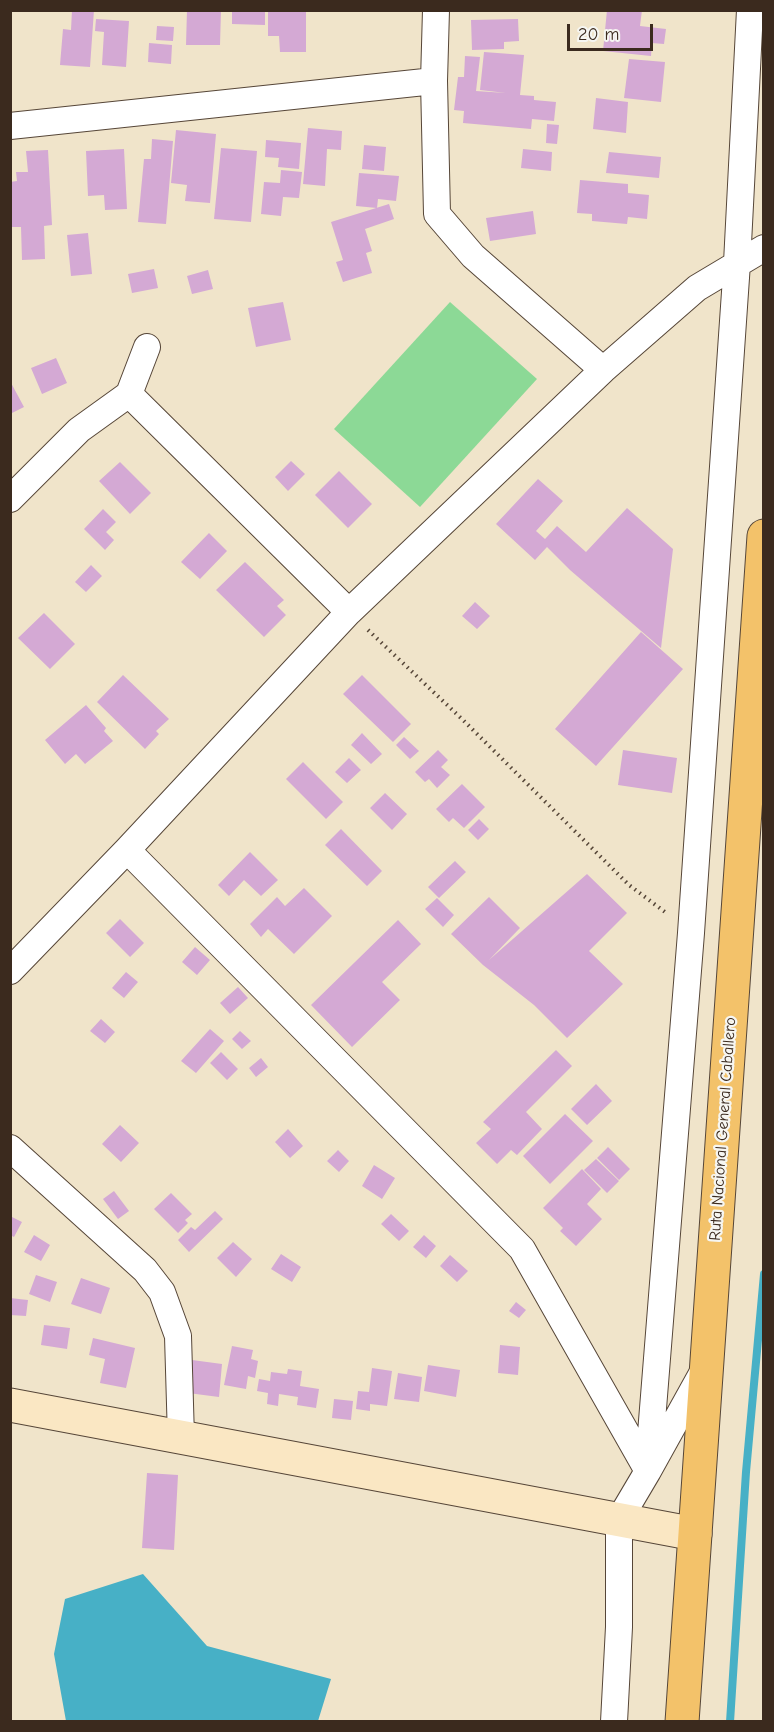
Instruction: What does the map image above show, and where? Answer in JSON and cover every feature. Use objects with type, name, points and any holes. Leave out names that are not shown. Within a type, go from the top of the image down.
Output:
[{"type":"highway","name":"Ruta Nacional General Caballero","points":[[682,1722],[764,536]]},
{"type":"street","points":[[436,10],[434,81],[437,214],[473,256],[603,370]]},
{"type":"street","points":[[648,1471],[691,933],[737,263],[750,10]]},
{"type":"street","points":[[10,126],[434,81]]},
{"type":"street","points":[[10,971],[127,850],[349,612],[603,370],[697,288],[764,248]]},
{"type":"street","points":[[10,499],[79,430],[129,394],[147,346]]},
{"type":"street","points":[[129,394],[349,612]]},
{"type":"street","points":[[127,850],[522,1249],[648,1471]]},
{"type":"street","points":[[10,1148],[145,1270],[162,1292],[178,1336],[182,1438]]},
{"type":"street","points":[[614,1722],[619,1627],[620,1520],[706,1365]]},
{"type":"street","points":[[10,1405],[695,1534]]},
{"type":"path","points":[[349,612],[463,720],[629,885],[691,933]]},
{"type":"green space","points":[[450,302],[537,379],[420,507],[334,429]]},
{"type":"water","points":[[143,1574],[207,1646],[331,1679],[318,1721],[66,1721],[54,1654],[65,1599]]},
{"type":"building","points":[[72,10],[94,10],[90,67],[60,65],[63,29],[71,30]]},
{"type":"building","points":[[187,10],[221,10],[220,45],[186,45]]},
{"type":"building","points":[[232,10],[265,10],[265,25],[232,24]]},
{"type":"building","points":[[268,10],[306,10],[306,52],[280,52],[279,36],[268,36]]},
{"type":"building","points":[[607,10],[642,10],[640,26],[666,29],[664,44],[652,43],[651,56],[603,51]]},
{"type":"building","points":[[96,19],[129,21],[126,67],[102,65],[104,32],[95,31]]},
{"type":"building","points":[[518,19],[519,41],[504,42],[504,49],[472,50],[471,20]]},
{"type":"building","points":[[157,26],[174,27],[173,41],[156,40]]},
{"type":"building","points":[[149,43],[172,45],[171,64],[148,62]]},
{"type":"building","points":[[484,52],[524,55],[520,95],[534,96],[534,100],[556,102],[554,121],[532,119],[531,129],[463,123],[464,111],[454,110],[458,77],[464,77],[465,56],[480,57],[476,91],[506,93],[480,90]]},
{"type":"building","points":[[629,59],[665,62],[661,102],[624,98]]},
{"type":"building","points":[[596,98],[628,102],[626,133],[593,129]]},
{"type":"building","points":[[547,124],[559,125],[557,144],[546,143]]},
{"type":"building","points":[[308,128],[342,131],[341,150],[327,149],[325,186],[303,184]]},
{"type":"building","points":[[176,130],[216,134],[210,203],[185,201],[187,185],[171,183]]},
{"type":"building","points":[[152,139],[173,141],[166,224],[138,222],[144,159],[151,159]]},
{"type":"building","points":[[266,140],[301,143],[299,169],[278,167],[279,158],[265,157]]},
{"type":"building","points":[[364,145],[386,147],[384,171],[362,169]]},
{"type":"building","points":[[221,148],[257,151],[251,222],[214,219]]},
{"type":"building","points":[[124,149],[127,209],[105,210],[104,195],[88,196],[86,151]]},
{"type":"building","points":[[523,149],[552,152],[551,171],[521,168]]},
{"type":"building","points":[[48,150],[52,225],[44,226],[45,259],[22,260],[21,227],[10,227],[10,182],[17,181],[16,172],[28,172],[26,151]]},
{"type":"building","points":[[609,152],[661,157],[659,178],[606,173]]},
{"type":"building","points":[[281,170],[302,172],[299,198],[283,197],[281,216],[261,214],[264,182],[280,183]]},
{"type":"building","points":[[359,173],[399,176],[396,201],[378,199],[377,208],[356,206]]},
{"type":"building","points":[[580,180],[628,184],[628,193],[649,195],[647,219],[628,217],[627,224],[592,221],[592,214],[577,213]]},
{"type":"building","points":[[389,204],[394,219],[365,229],[372,251],[366,253],[372,273],[343,282],[336,262],[343,260],[331,222]]},
{"type":"building","points":[[533,211],[536,234],[490,241],[486,218]]},
{"type":"building","points":[[88,233],[92,274],[71,276],[67,235]]},
{"type":"building","points":[[154,269],[158,288],[132,293],[128,274]]},
{"type":"building","points":[[208,270],[213,289],[192,294],[187,276]]},
{"type":"building","points":[[283,302],[291,340],[256,347],[248,308]]},
{"type":"building","points":[[56,358],[67,383],[42,394],[31,368]]},
{"type":"building","points":[[10,381],[24,407],[10,414]]},
{"type":"building","points":[[291,461],[305,474],[288,491],[275,477]]},
{"type":"building","points":[[120,462],[151,493],[130,514],[99,481]]},
{"type":"building","points":[[339,471],[372,504],[348,528],[315,495]]},
{"type":"building","points":[[538,479],[563,501],[536,531],[545,539],[557,526],[586,552],[627,508],[673,549],[661,648],[570,570],[547,547],[535,560],[496,524]]},
{"type":"building","points":[[103,509],[116,522],[106,532],[114,540],[105,550],[84,529]]},
{"type":"building","points":[[209,533],[227,551],[200,579],[181,562]]},
{"type":"building","points":[[245,562],[284,600],[277,606],[286,615],[264,637],[216,590]]},
{"type":"building","points":[[91,565],[102,576],[86,592],[75,582]]},
{"type":"building","points":[[475,602],[490,616],[477,629],[462,616]]},
{"type":"building","points":[[44,613],[75,644],[50,669],[18,638]]},
{"type":"building","points":[[641,632],[683,669],[596,766],[555,729]]},
{"type":"building","points":[[123,675],[169,719],[156,731],[159,734],[145,749],[97,702]]},
{"type":"building","points":[[362,675],[411,724],[393,742],[343,694]]},
{"type":"building","points":[[86,705],[106,728],[104,731],[113,741],[85,764],[76,754],[65,764],[45,740]]},
{"type":"building","points":[[362,733],[382,754],[371,764],[351,745]]},
{"type":"building","points":[[404,737],[419,751],[410,759],[396,745]]},
{"type":"building","points":[[438,750],[448,760],[441,767],[450,775],[437,788],[429,779],[425,782],[415,772]]},
{"type":"building","points":[[623,750],[677,758],[672,793],[618,785]]},
{"type":"building","points":[[349,758],[361,770],[347,783],[335,772]]},
{"type":"building","points":[[303,762],[343,802],[326,819],[286,779]]},
{"type":"building","points":[[462,784],[485,807],[464,828],[453,818],[449,822],[436,809]]},
{"type":"building","points":[[385,793],[407,814],[392,830],[370,808]]},
{"type":"building","points":[[479,819],[489,829],[478,840],[468,830]]},
{"type":"building","points":[[341,829],[382,871],[367,886],[325,845]]},
{"type":"building","points":[[250,852],[278,880],[261,896],[244,880],[229,896],[218,885]]},
{"type":"building","points":[[455,861],[466,872],[439,898],[428,887]]},
{"type":"building","points":[[587,874],[627,913],[589,951],[623,984],[567,1038],[534,1005],[483,965],[451,934],[489,897],[520,928],[489,960]]},
{"type":"building","points":[[304,888],[332,916],[294,954],[268,929],[261,937],[250,924],[277,897],[285,906]]},
{"type":"building","points":[[437,898],[454,915],[443,927],[425,909]]},
{"type":"building","points":[[120,919],[144,943],[130,957],[106,933]]},
{"type":"building","points":[[398,920],[421,944],[382,982],[400,1000],[352,1047],[311,1005]]},
{"type":"building","points":[[195,947],[210,960],[197,975],[182,962]]},
{"type":"building","points":[[126,972],[138,982],[124,998],[112,988]]},
{"type":"building","points":[[238,987],[248,998],[230,1014],[220,1003]]},
{"type":"building","points":[[101,1019],[115,1032],[105,1043],[90,1031]]},
{"type":"building","points":[[210,1029],[224,1041],[196,1073],[181,1061]]},
{"type":"building","points":[[240,1031],[251,1041],[242,1049],[232,1039]]},
{"type":"building","points":[[556,1050],[572,1066],[526,1112],[542,1129],[517,1155],[511,1150],[497,1164],[476,1143],[491,1129],[483,1122]]},
{"type":"building","points":[[221,1052],[238,1069],[227,1080],[210,1063]]},
{"type":"building","points":[[261,1058],[268,1067],[256,1077],[249,1068]]},
{"type":"building","points":[[596,1084],[612,1101],[587,1125],[571,1109]]},
{"type":"building","points":[[565,1114],[593,1141],[550,1184],[523,1156]]},
{"type":"building","points":[[120,1125],[139,1143],[121,1162],[102,1144]]},
{"type":"building","points":[[288,1129],[303,1146],[290,1158],[275,1142]]},
{"type":"building","points":[[608,1147],[630,1169],[619,1180],[597,1158]]},
{"type":"building","points":[[338,1150],[349,1161],[339,1172],[327,1161]]},
{"type":"building","points":[[596,1159],[619,1181],[607,1193],[584,1170]]},
{"type":"building","points":[[374,1165],[395,1178],[382,1199],[362,1186]]},
{"type":"building","points":[[582,1169],[601,1189],[587,1204],[602,1219],[576,1246],[560,1231],[563,1228],[543,1208]]},
{"type":"building","points":[[114,1191],[129,1211],[118,1219],[103,1199]]},
{"type":"building","points":[[171,1193],[192,1214],[185,1220],[188,1223],[178,1233],[154,1209]]},
{"type":"building","points":[[215,1211],[223,1219],[189,1252],[178,1240],[191,1227],[195,1230]]},
{"type":"building","points":[[391,1214],[409,1231],[399,1241],[381,1224]]},
{"type":"building","points":[[10,1216],[22,1222],[14,1237],[10,1235]]},
{"type":"building","points":[[34,1235],[50,1245],[41,1261],[24,1252]]},
{"type":"building","points":[[424,1235],[436,1246],[426,1258],[413,1247]]},
{"type":"building","points":[[233,1242],[252,1259],[236,1277],[217,1258]]},
{"type":"building","points":[[281,1254],[301,1267],[292,1282],[271,1269]]},
{"type":"building","points":[[450,1255],[468,1271],[457,1282],[440,1266]]},
{"type":"building","points":[[36,1275],[57,1282],[50,1302],[29,1294]]},
{"type":"building","points":[[81,1278],[110,1288],[101,1314],[71,1304]]},
{"type":"building","points":[[10,1298],[28,1300],[26,1316],[10,1315]]},
{"type":"building","points":[[516,1302],[526,1310],[519,1318],[509,1311]]},
{"type":"building","points":[[44,1325],[70,1328],[67,1349],[41,1345]]},
{"type":"building","points":[[93,1338],[135,1348],[126,1388],[100,1383],[105,1359],[89,1355]]},
{"type":"building","points":[[500,1345],[520,1347],[518,1375],[498,1373]]},
{"type":"building","points":[[232,1346],[253,1350],[251,1359],[258,1361],[255,1378],[248,1376],[246,1389],[224,1385]]},
{"type":"building","points":[[192,1360],[222,1364],[219,1397],[188,1393]]},
{"type":"building","points":[[428,1365],[460,1370],[456,1397],[424,1391]]},
{"type":"building","points":[[372,1368],[392,1371],[387,1406],[370,1404],[370,1411],[356,1409],[358,1391],[369,1392]]},
{"type":"building","points":[[288,1369],[302,1371],[300,1386],[319,1389],[316,1408],[297,1405],[298,1397],[279,1394],[278,1406],[267,1404],[268,1393],[257,1391],[259,1379],[270,1381],[271,1372],[287,1374]]},
{"type":"building","points":[[398,1373],[422,1377],[419,1402],[394,1399]]},
{"type":"building","points":[[334,1399],[353,1401],[351,1420],[332,1418]]},
{"type":"building","points":[[147,1473],[178,1475],[174,1550],[142,1548]]},
{"type":"waterway","points":[[730,1722],[746,1472],[764,1274]]}]
